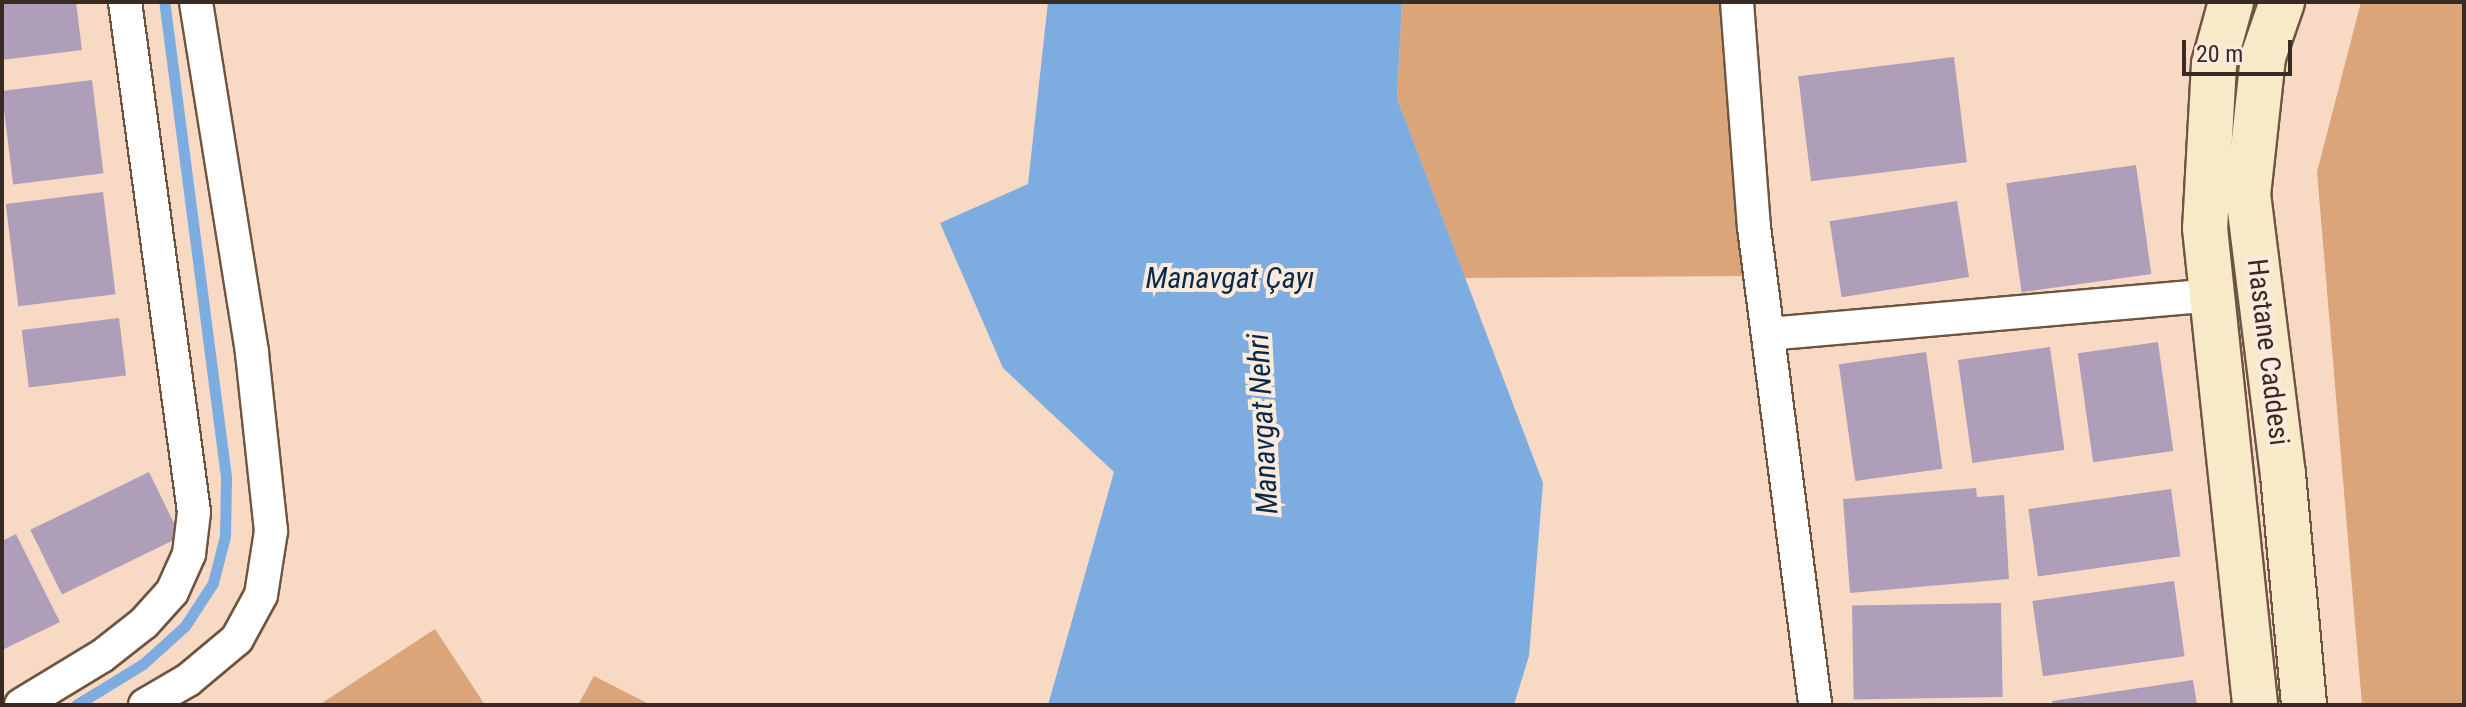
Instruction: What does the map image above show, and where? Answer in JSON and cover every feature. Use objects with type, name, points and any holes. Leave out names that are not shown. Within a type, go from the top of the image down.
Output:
[{"type":"main road","name":"Hastane Caddesi","points":[[2231,2],[2214,64],[2205,228],[2255,705]]},
{"type":"main road","name":"Hastane Caddesi","points":[[2282,2],[2263,57],[2248,194],[2283,474],[2304,705]]},
{"type":"street","points":[[21,705],[102,656],[144,623],[172,592],[189,554],[194,512],[125,2]]},
{"type":"street","points":[[145,705],[188,680],[237,639],[261,595],[271,531],[252,352],[196,2]]},
{"type":"street","points":[[1737,2],[1754,227],[1815,705]]},
{"type":"street","points":[[1768,334],[2212,295]]},
{"type":"shaded area","points":[[1402,2],[1720,2],[1749,276],[1465,278],[1397,98]]},
{"type":"shaded area","points":[[2361,2],[2464,2],[2464,705],[2362,705],[2317,172]]},
{"type":"shaded area","points":[[435,629],[485,705],[319,705]]},
{"type":"shaded area","points":[[594,676],[651,705],[578,705]]},
{"type":"water","name":"Manavgat Çayı","points":[[1048,2],[1402,2],[1397,98],[1543,483],[1529,656],[1514,705],[1048,705],[1114,472],[1003,368],[940,223],[1028,184]]},
{"type":"building","points":[[2,2],[76,2],[82,50],[2,60]]},
{"type":"building","points":[[1954,57],[1967,162],[1811,181],[1798,76]]},
{"type":"building","points":[[92,80],[103,173],[13,184],[2,91]]},
{"type":"building","points":[[2136,165],[2151,274],[2022,292],[2006,183]]},
{"type":"building","points":[[103,192],[116,294],[18,306],[6,204]]},
{"type":"building","points":[[1957,201],[1969,277],[1842,297],[1830,221]]},
{"type":"building","points":[[119,318],[126,376],[29,388],[22,330]]},
{"type":"building","points":[[2158,342],[2173,451],[2093,462],[2078,353]]},
{"type":"building","points":[[2050,347],[2064,450],[1972,463],[1958,360]]},
{"type":"building","points":[[1926,352],[1942,469],[1855,481],[1839,364]]},
{"type":"building","points":[[149,472],[181,537],[62,595],[30,530]]},
{"type":"building","points":[[1976,488],[1977,497],[2004,495],[2009,579],[1850,593],[1843,499]]},
{"type":"building","points":[[2171,489],[2180,556],[2038,576],[2028,509]]},
{"type":"building","points":[[16,534],[60,622],[2,650],[2,541]]},
{"type":"building","points":[[2174,581],[2185,656],[2043,676],[2032,601]]},
{"type":"building","points":[[2001,603],[2003,697],[1854,700],[1852,606]]},
{"type":"building","points":[[2193,680],[2197,705],[2053,705],[2052,701]]},
{"type":"waterway","points":[[76,705],[143,664],[185,626],[213,583],[225,536],[226,477],[164,2]]},
{"type":"water label","name":"Manavgat Nehri","points":[[1263,424]]}]
